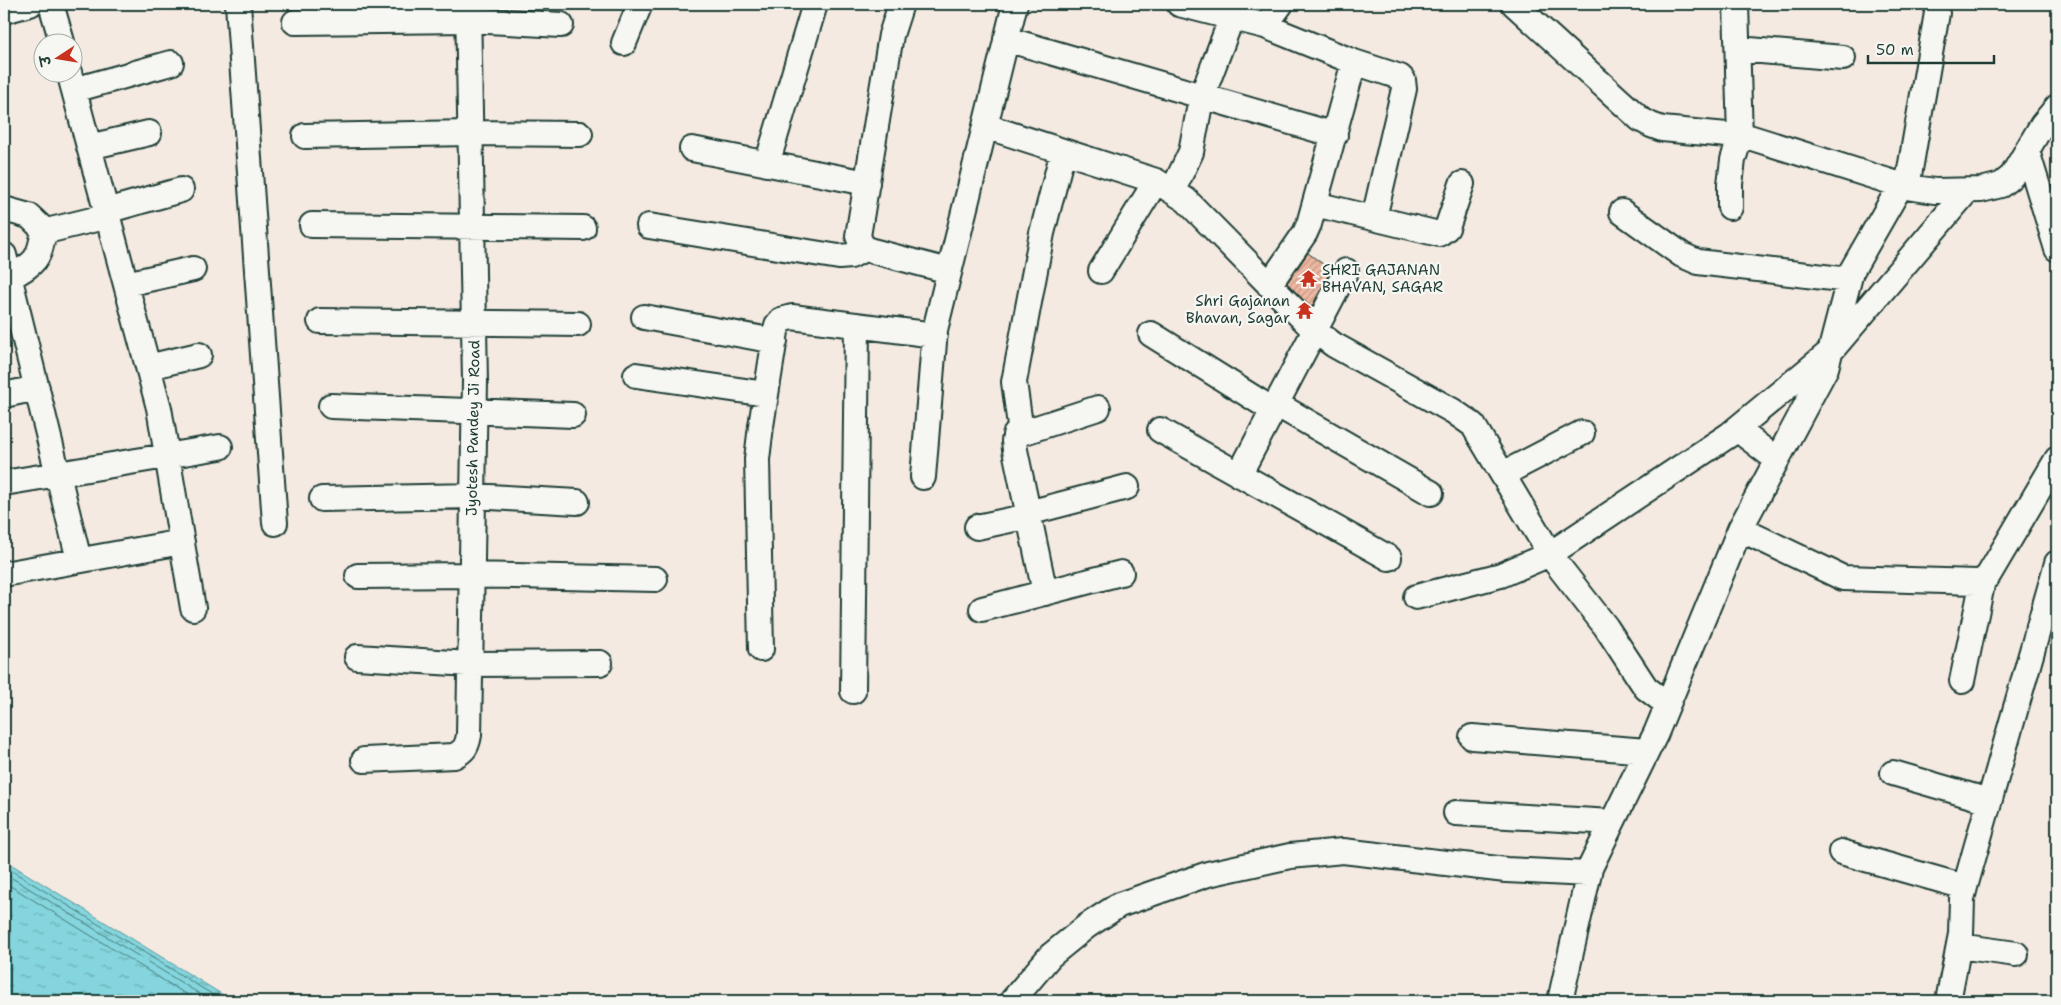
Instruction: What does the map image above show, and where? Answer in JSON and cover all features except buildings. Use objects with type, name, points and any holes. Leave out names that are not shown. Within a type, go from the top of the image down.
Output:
[{"type":"street","points":[[4,11],[30,4]]},
{"type":"street","points":[[51,4],[59,32]]},
{"type":"street","points":[[238,4],[275,522]]},
{"type":"street","points":[[624,43],[640,4]]},
{"type":"street","points":[[767,164],[815,4]]},
{"type":"street","points":[[901,4],[891,35],[858,236],[859,242],[866,248],[949,271]]},
{"type":"street","points":[[923,477],[935,335],[1015,4]]},
{"type":"street","points":[[1179,4],[1400,77],[1404,85],[1374,218]]},
{"type":"street","points":[[1101,271],[1172,190],[1191,152],[1209,98],[1243,24],[1281,4]]},
{"type":"street","points":[[1514,4],[1640,119],[1651,126],[1675,131],[1757,140],[1904,186],[1935,191],[1968,191],[1991,189],[2001,185],[2012,176],[2042,125],[2054,115]]},
{"type":"street","points":[[1730,207],[1733,160],[1740,137],[1736,4]]},
{"type":"street","points":[[295,22],[468,12],[561,25]]},
{"type":"street","name":"Jyotesh Pandey Ji Road","points":[[364,760],[454,756],[463,752],[469,735],[474,324],[468,12]]},
{"type":"street","points":[[1560,1001],[1588,874],[1647,751],[1740,529],[1821,378],[1831,351],[1849,280],[1855,264],[1904,186],[1937,13]]},
{"type":"street","points":[[1006,39],[1335,135]]},
{"type":"street","points":[[1738,49],[1843,58]]},
{"type":"street","points":[[82,80],[171,62]]},
{"type":"street","points":[[1269,285],[1305,233],[1335,135],[1354,62]]},
{"type":"street","points":[[72,82],[161,418],[193,608]]},
{"type":"street","points":[[985,126],[1063,151],[1172,190],[1314,330],[1334,345],[1464,417],[1481,436],[1550,554],[1606,626],[1646,688],[1667,704]]},
{"type":"street","points":[[89,147],[149,133]]},
{"type":"street","points":[[305,136],[470,133],[580,134]]},
{"type":"street","points":[[692,149],[867,183]]},
{"type":"street","points":[[1045,593],[1015,450],[1015,435],[1020,425],[1014,382],[1042,233],[1063,151]]},
{"type":"street","points":[[2027,151],[2057,249]]},
{"type":"street","points":[[1315,204],[1439,234],[1447,228],[1462,184]]},
{"type":"street","points":[[4,209],[29,216],[44,230],[51,230],[181,190]]},
{"type":"street","points":[[1416,597],[1501,575],[1550,554],[1737,429],[1831,351],[1968,191]]},
{"type":"street","points":[[1622,212],[1682,254],[1698,262],[1849,280]]},
{"type":"street","points":[[312,225],[583,228]]},
{"type":"street","points":[[648,226],[839,257],[851,256],[866,248]]},
{"type":"street","points":[[44,230],[41,249],[33,263],[7,267],[80,560]]},
{"type":"street","points":[[126,284],[193,269]]},
{"type":"street","points":[[1239,474],[1346,272]]},
{"type":"street","points":[[644,317],[775,341]]},
{"type":"street","points":[[761,648],[758,459],[777,325],[786,318],[935,335]]},
{"type":"street","points":[[320,321],[578,324]]},
{"type":"street","points":[[853,691],[857,325]]},
{"type":"street","points":[[1151,334],[1274,407],[1431,493]]},
{"type":"street","points":[[148,366],[199,355]]},
{"type":"street","points":[[636,375],[766,394]]},
{"type":"street","points":[[4,395],[38,388]]},
{"type":"street","points":[[331,406],[573,415]]},
{"type":"street","points":[[1015,435],[1098,408]]},
{"type":"street","points":[[1737,429],[1777,460]]},
{"type":"street","points":[[1160,430],[1389,558]]},
{"type":"street","points":[[1503,474],[1582,433]]},
{"type":"street","points":[[4,483],[220,447]]},
{"type":"street","points":[[1740,529],[1843,578],[1977,582],[1988,576],[2057,460]]},
{"type":"street","points":[[977,527],[1127,487]]},
{"type":"street","points":[[322,499],[473,496],[577,502]]},
{"type":"street","points":[[4,574],[182,542]]},
{"type":"street","points":[[1948,1001],[1959,946],[1964,887],[2057,563]]},
{"type":"street","points":[[982,609],[1121,573]]},
{"type":"street","points":[[358,576],[472,575],[655,579]]},
{"type":"street","points":[[1962,681],[1983,580]]},
{"type":"street","points":[[357,657],[470,664],[600,663]]},
{"type":"street","points":[[1472,737],[1647,751]]},
{"type":"street","points":[[1894,773],[1989,802]]},
{"type":"street","points":[[1456,813],[1612,822]]},
{"type":"street","points":[[1012,1001],[1050,956],[1087,926],[1119,905],[1208,874],[1244,866],[1290,856],[1343,851],[1506,870],[1588,874]]},
{"type":"street","points":[[1841,852],[1964,887]]},
{"type":"street","points":[[1959,946],[2016,954]]},
{"type":"water","points":[[4,860],[228,998],[230,1001],[4,1001]]},
{"type":"place","name":"SHRI GAJANAN BHAVAN, SAGAR","points":[[1308,279]]},
{"type":"place","name":"Shri Gajanan Bhavan, Sagar","points":[[1304,310]]}]
